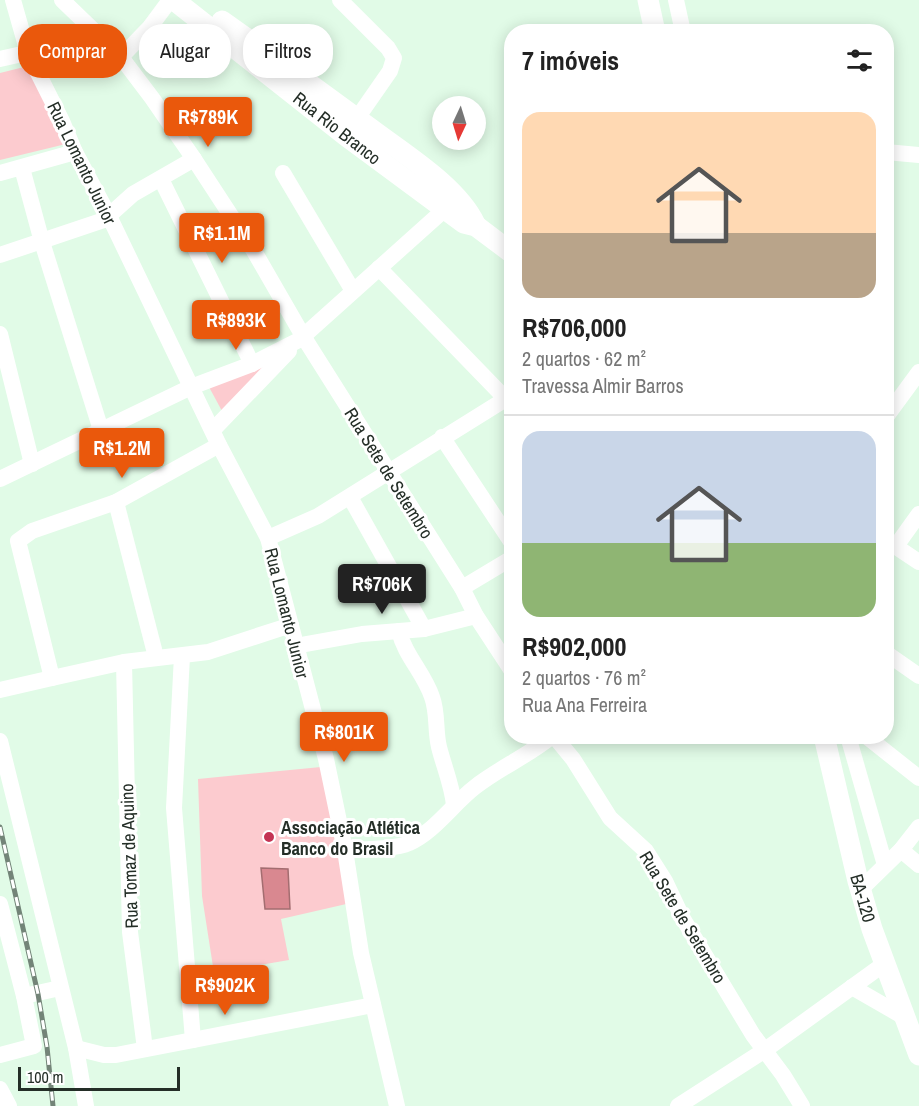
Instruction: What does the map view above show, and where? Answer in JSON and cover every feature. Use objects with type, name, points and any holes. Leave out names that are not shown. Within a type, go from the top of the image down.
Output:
[{"type":"main road","name":"Rua Rio Branco","points":[[172,0],[351,127]]},
{"type":"main road","name":"Rua Rio Branco","points":[[193,0],[451,204],[464,223],[476,225],[504,246]]},
{"type":"main road","points":[[648,0],[653,24]]},
{"type":"main road","name":"BA-120","points":[[826,744],[860,890],[884,964],[919,1053]]},
{"type":"street","name":"Rua Lomanto Junior","points":[[13,0],[20,24]]},
{"type":"street","name":"Rua Sete de Setembro","points":[[62,0],[85,24]]},
{"type":"street","points":[[127,51],[172,0]]},
{"type":"street","points":[[340,0],[392,53],[394,62],[351,127]]},
{"type":"street","points":[[676,0],[681,24]]},
{"type":"street","points":[[0,59],[18,55]]},
{"type":"street","name":"Rua Sete de Setembro","points":[[127,65],[194,159],[254,251],[301,338],[462,588],[476,616],[504,659]]},
{"type":"street","name":"Rua Lomanto Junior","points":[[40,78],[216,438],[268,538],[326,759],[345,850],[361,953],[397,1106]]},
{"type":"street","points":[[0,173],[75,152]]},
{"type":"street","points":[[894,153],[919,155]]},
{"type":"street","points":[[0,255],[92,225],[109,216],[133,194],[194,159]]},
{"type":"street","points":[[22,168],[42,242],[101,430]]},
{"type":"street","points":[[283,173],[353,291]]},
{"type":"street","points":[[161,179],[252,364]]},
{"type":"street","points":[[52,678],[18,541],[32,531],[116,502],[216,438],[301,338],[451,204]]},
{"type":"street","points":[[379,268],[504,392]]},
{"type":"street","points":[[0,334],[32,464]]},
{"type":"street","points":[[0,479],[191,387],[252,364],[301,338]]},
{"type":"street","points":[[894,406],[919,372]]},
{"type":"street","points":[[268,538],[318,516],[351,497],[387,472],[504,400]]},
{"type":"street","points":[[442,438],[504,531]]},
{"type":"street","points":[[351,497],[424,629]]},
{"type":"street","points":[[116,502],[156,657]]},
{"type":"street","points":[[894,540],[919,514]]},
{"type":"street","points":[[894,545],[919,562]]},
{"type":"street","points":[[462,588],[504,563]]},
{"type":"street","points":[[295,646],[362,634],[424,629],[476,616]]},
{"type":"street","points":[[0,690],[124,662],[208,652],[291,625]]},
{"type":"street","points":[[399,631],[407,655],[427,685],[432,698],[439,747],[452,788],[454,805]]},
{"type":"street","points":[[182,656],[174,808],[193,1040]]},
{"type":"street","points":[[894,659],[919,676]]},
{"type":"street","name":"Rua Tomaz de Aquino","points":[[124,662],[130,932],[145,1049]]},
{"type":"street","points":[[0,741],[76,1048],[86,1106]]},
{"type":"street","points":[[345,850],[396,847],[410,843],[436,823],[476,785],[542,744]]},
{"type":"street","name":"Rua Sete de Setembro","points":[[560,744],[573,759],[610,818],[646,851],[665,880],[682,917],[753,1035],[783,1074],[802,1106]]},
{"type":"street","points":[[850,744],[885,865]]},
{"type":"street","points":[[876,744],[919,778]]},
{"type":"street","points":[[860,890],[901,850],[919,827]]},
{"type":"street","points":[[901,850],[919,865]]},
{"type":"street","points":[[0,904],[24,996],[34,1046],[0,1055]]},
{"type":"street","points":[[678,1106],[765,1050],[884,964]]},
{"type":"street","points":[[852,987],[904,1017]]},
{"type":"street","points":[[24,996],[60,988]]},
{"type":"street","points":[[76,1048],[104,1055],[126,1053],[373,1005]]},
{"type":"street","points":[[0,1089],[9,1106]]},
{"type":"shaded area","points":[[18,68],[18,78],[35,78],[70,143],[0,160],[0,73]]},
{"type":"shaded area","points":[[272,359],[222,411],[209,387]]},
{"type":"shaded area","name":"Associação Atlética Banco do Brasil","points":[[321,767],[355,902],[281,919],[289,960],[214,973],[202,896],[198,779]]},
{"type":"shaded area","points":[[261,868],[288,869],[290,909],[265,909]]},
{"type":"railway","points":[[0,827],[38,994],[47,1047],[53,1106]]},
{"type":"place","name":"Associação Atlética Banco do Brasil","points":[[269,837]]}]
